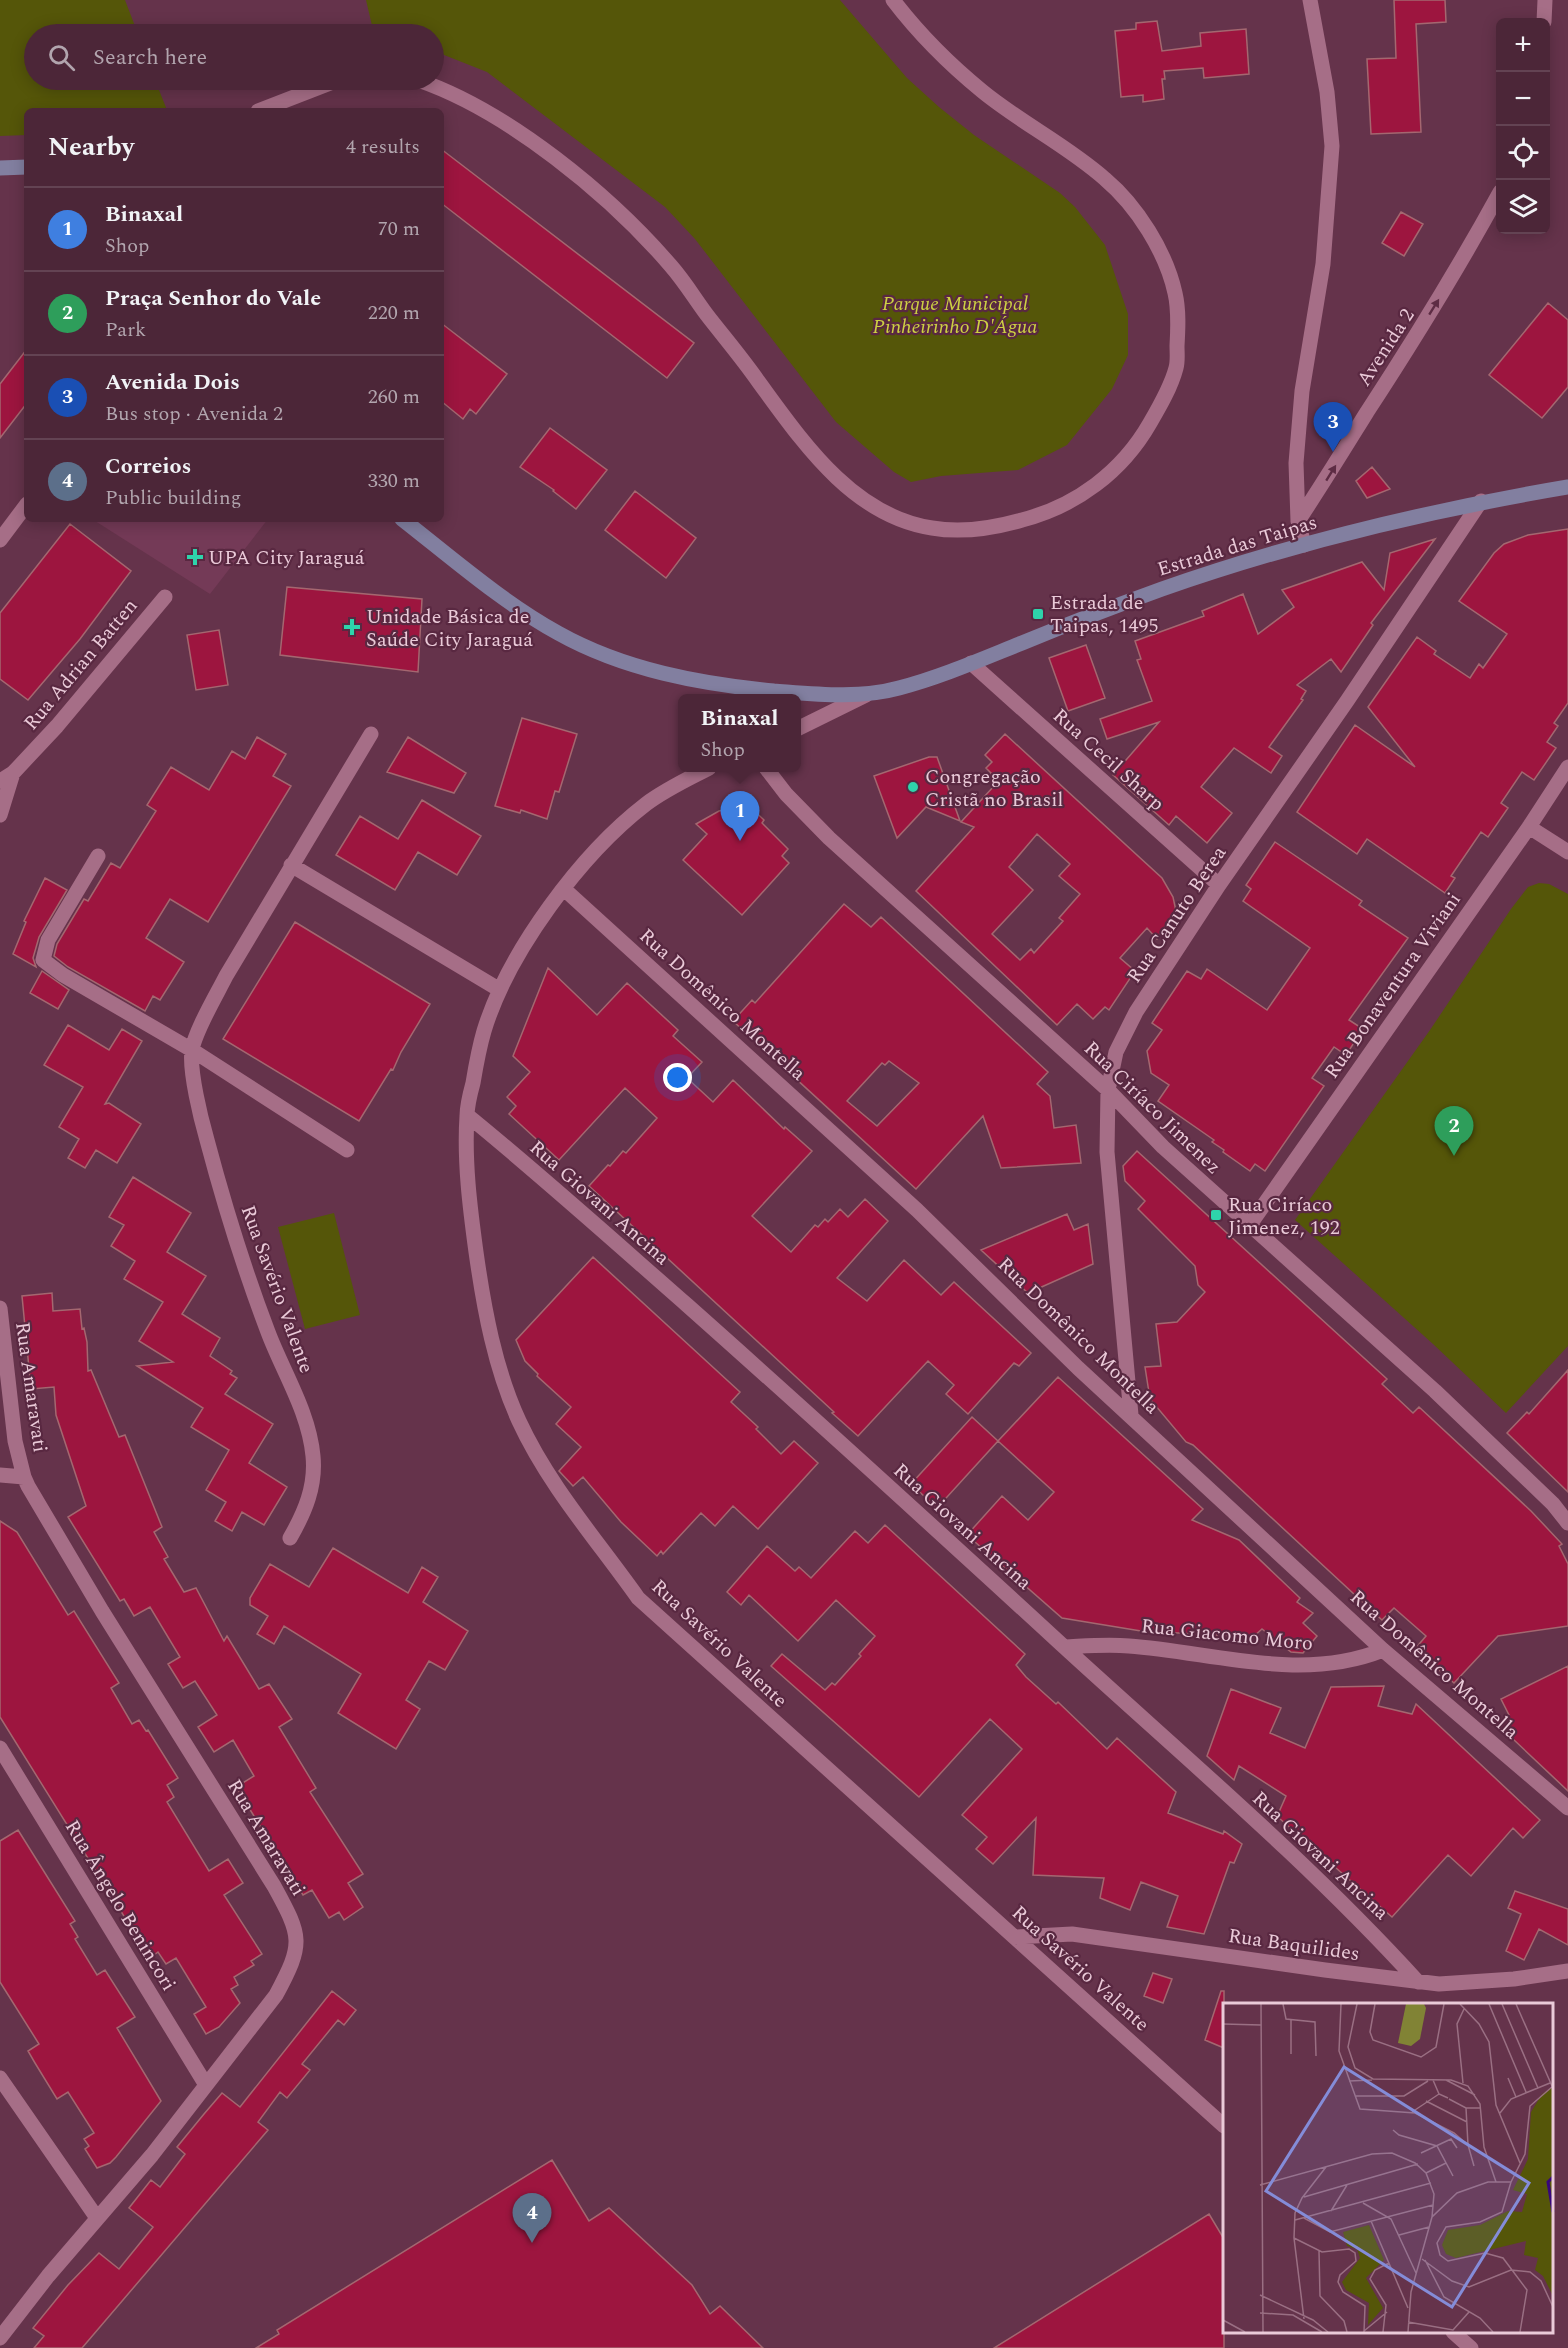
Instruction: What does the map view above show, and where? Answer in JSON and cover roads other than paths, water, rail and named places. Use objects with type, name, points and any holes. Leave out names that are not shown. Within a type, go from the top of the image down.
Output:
[{"type":"main road","points":[[0,168],[24,167]]},
{"type":"main road","name":"Estrada das Taipas","points":[[406,522],[506,598],[550,628],[609,656],[679,678],[734,687],[795,693],[866,695],[917,683],[1157,591],[1304,545],[1481,501],[1568,487]]},
{"type":"street","points":[[441,90],[506,124],[562,164],[630,224],[673,268],[782,414],[826,467],[850,489],[896,517],[934,529],[968,529],[1003,525],[1042,515],[1078,498],[1111,472],[1138,443],[1162,404],[1176,367],[1178,328],[1175,292],[1160,253],[1136,209],[1104,177],[984,93],[936,51],[892,0]]},
{"type":"street","points":[[1304,545],[1298,521],[1296,463],[1302,391],[1323,264],[1332,146],[1327,92],[1310,0]]},
{"type":"street","points":[[1544,18],[1545,0]]},
{"type":"street","points":[[266,108],[312,90]]},
{"type":"street","name":"Avenida 2","points":[[1298,521],[1438,303],[1496,199]]},
{"type":"street","name":"Rua Canuto Berea","points":[[1131,1415],[1107,1152],[1108,1090],[1116,1052],[1136,1012],[1220,885],[1481,501]]},
{"type":"street","points":[[0,540],[24,508]]},
{"type":"street","name":"Rua Adrian Batten","points":[[6,777],[57,726],[165,597]]},
{"type":"street","name":"Rua Cecil Sharp","points":[[971,663],[1220,885]]},
{"type":"street","points":[[801,727],[866,695]]},
{"type":"street","name":"Rua Savério Valente","points":[[290,1538],[309,1498],[313,1476],[313,1455],[300,1409],[267,1331],[215,1173],[195,1089],[192,1050],[205,1016],[221,986],[371,734]]},
{"type":"street","name":"Rua Bonaventura Viviani","points":[[1249,1226],[1568,767]]},
{"type":"street","name":"Rua Savério Valente","points":[[702,772],[672,787],[646,804],[615,832],[564,889],[538,924],[500,990],[485,1029],[466,1114],[467,1153],[482,1295],[503,1381],[518,1420],[561,1495],[594,1536],[638,1598],[1223,2125]]},
{"type":"street","name":"Rua Ciríaco Jimenez","points":[[769,772],[786,794],[829,838],[1108,1090],[1163,1147],[1249,1226],[1442,1399],[1553,1504],[1568,1522]]},
{"type":"street","points":[[0,815],[6,777]]},
{"type":"street","points":[[1528,827],[1568,852]]},
{"type":"street","points":[[98,856],[44,950],[43,960],[63,975],[192,1050],[347,1150]]},
{"type":"street","points":[[291,865],[500,990]]},
{"type":"street","name":"Rua Domênico Montella","points":[[564,889],[909,1202],[1078,1368],[1383,1650],[1568,1808]]},
{"type":"street","name":"Rua Giovani Ancina","points":[[466,1114],[543,1178],[808,1413],[1065,1647],[1329,1889],[1370,1929],[1418,1982]]},
{"type":"street","name":"Rua Amaravati","points":[[0,1308],[15,1441],[24,1477],[48,1522],[274,1886],[294,1923],[297,1942],[292,1966],[276,1995],[152,2155],[48,2276],[0,2338]]},
{"type":"street","points":[[0,1475],[24,1477]]},
{"type":"street","name":"Rua Giacomo Moro","points":[[1065,1647],[1128,1645],[1292,1665],[1343,1663],[1383,1650]]},
{"type":"street","name":"Rua Ângelo Benincori","points":[[0,1748],[206,2085]]},
{"type":"street","name":"Rua Baquilides","points":[[1014,1937],[1072,1934],[1418,1982],[1475,1983],[1568,1971]]},
{"type":"street","points":[[0,2078],[97,2218]]},
{"type":"street","points":[[1455,2333],[1471,2348]]},
{"type":"place","name":"Avenida Dois","points":[[1333,452]]},
{"type":"place","name":"UPA City Jaraguá","points":[[195,557]]},
{"type":"place","name":"Estrada de Taipas, 1495","points":[[1038,614]]},
{"type":"place","name":"Unidade Básica de Saúde City Jaraguá","points":[[352,627]]},
{"type":"place","name":"Congregação Cristã no Brasil","points":[[913,787]]},
{"type":"place","name":"Binaxal","points":[[740,841]]},
{"type":"place","name":"Praça Senhor do Vale","points":[[1454,1156]]},
{"type":"place","name":"Rua Ciríaco Jimenez, 192","points":[[1216,1215]]},
{"type":"place","name":"Correios","points":[[532,2243]]},
{"type":"park label","name":"Parque Municipal Pinheirinho D'Água","points":[[955,314]]}]
